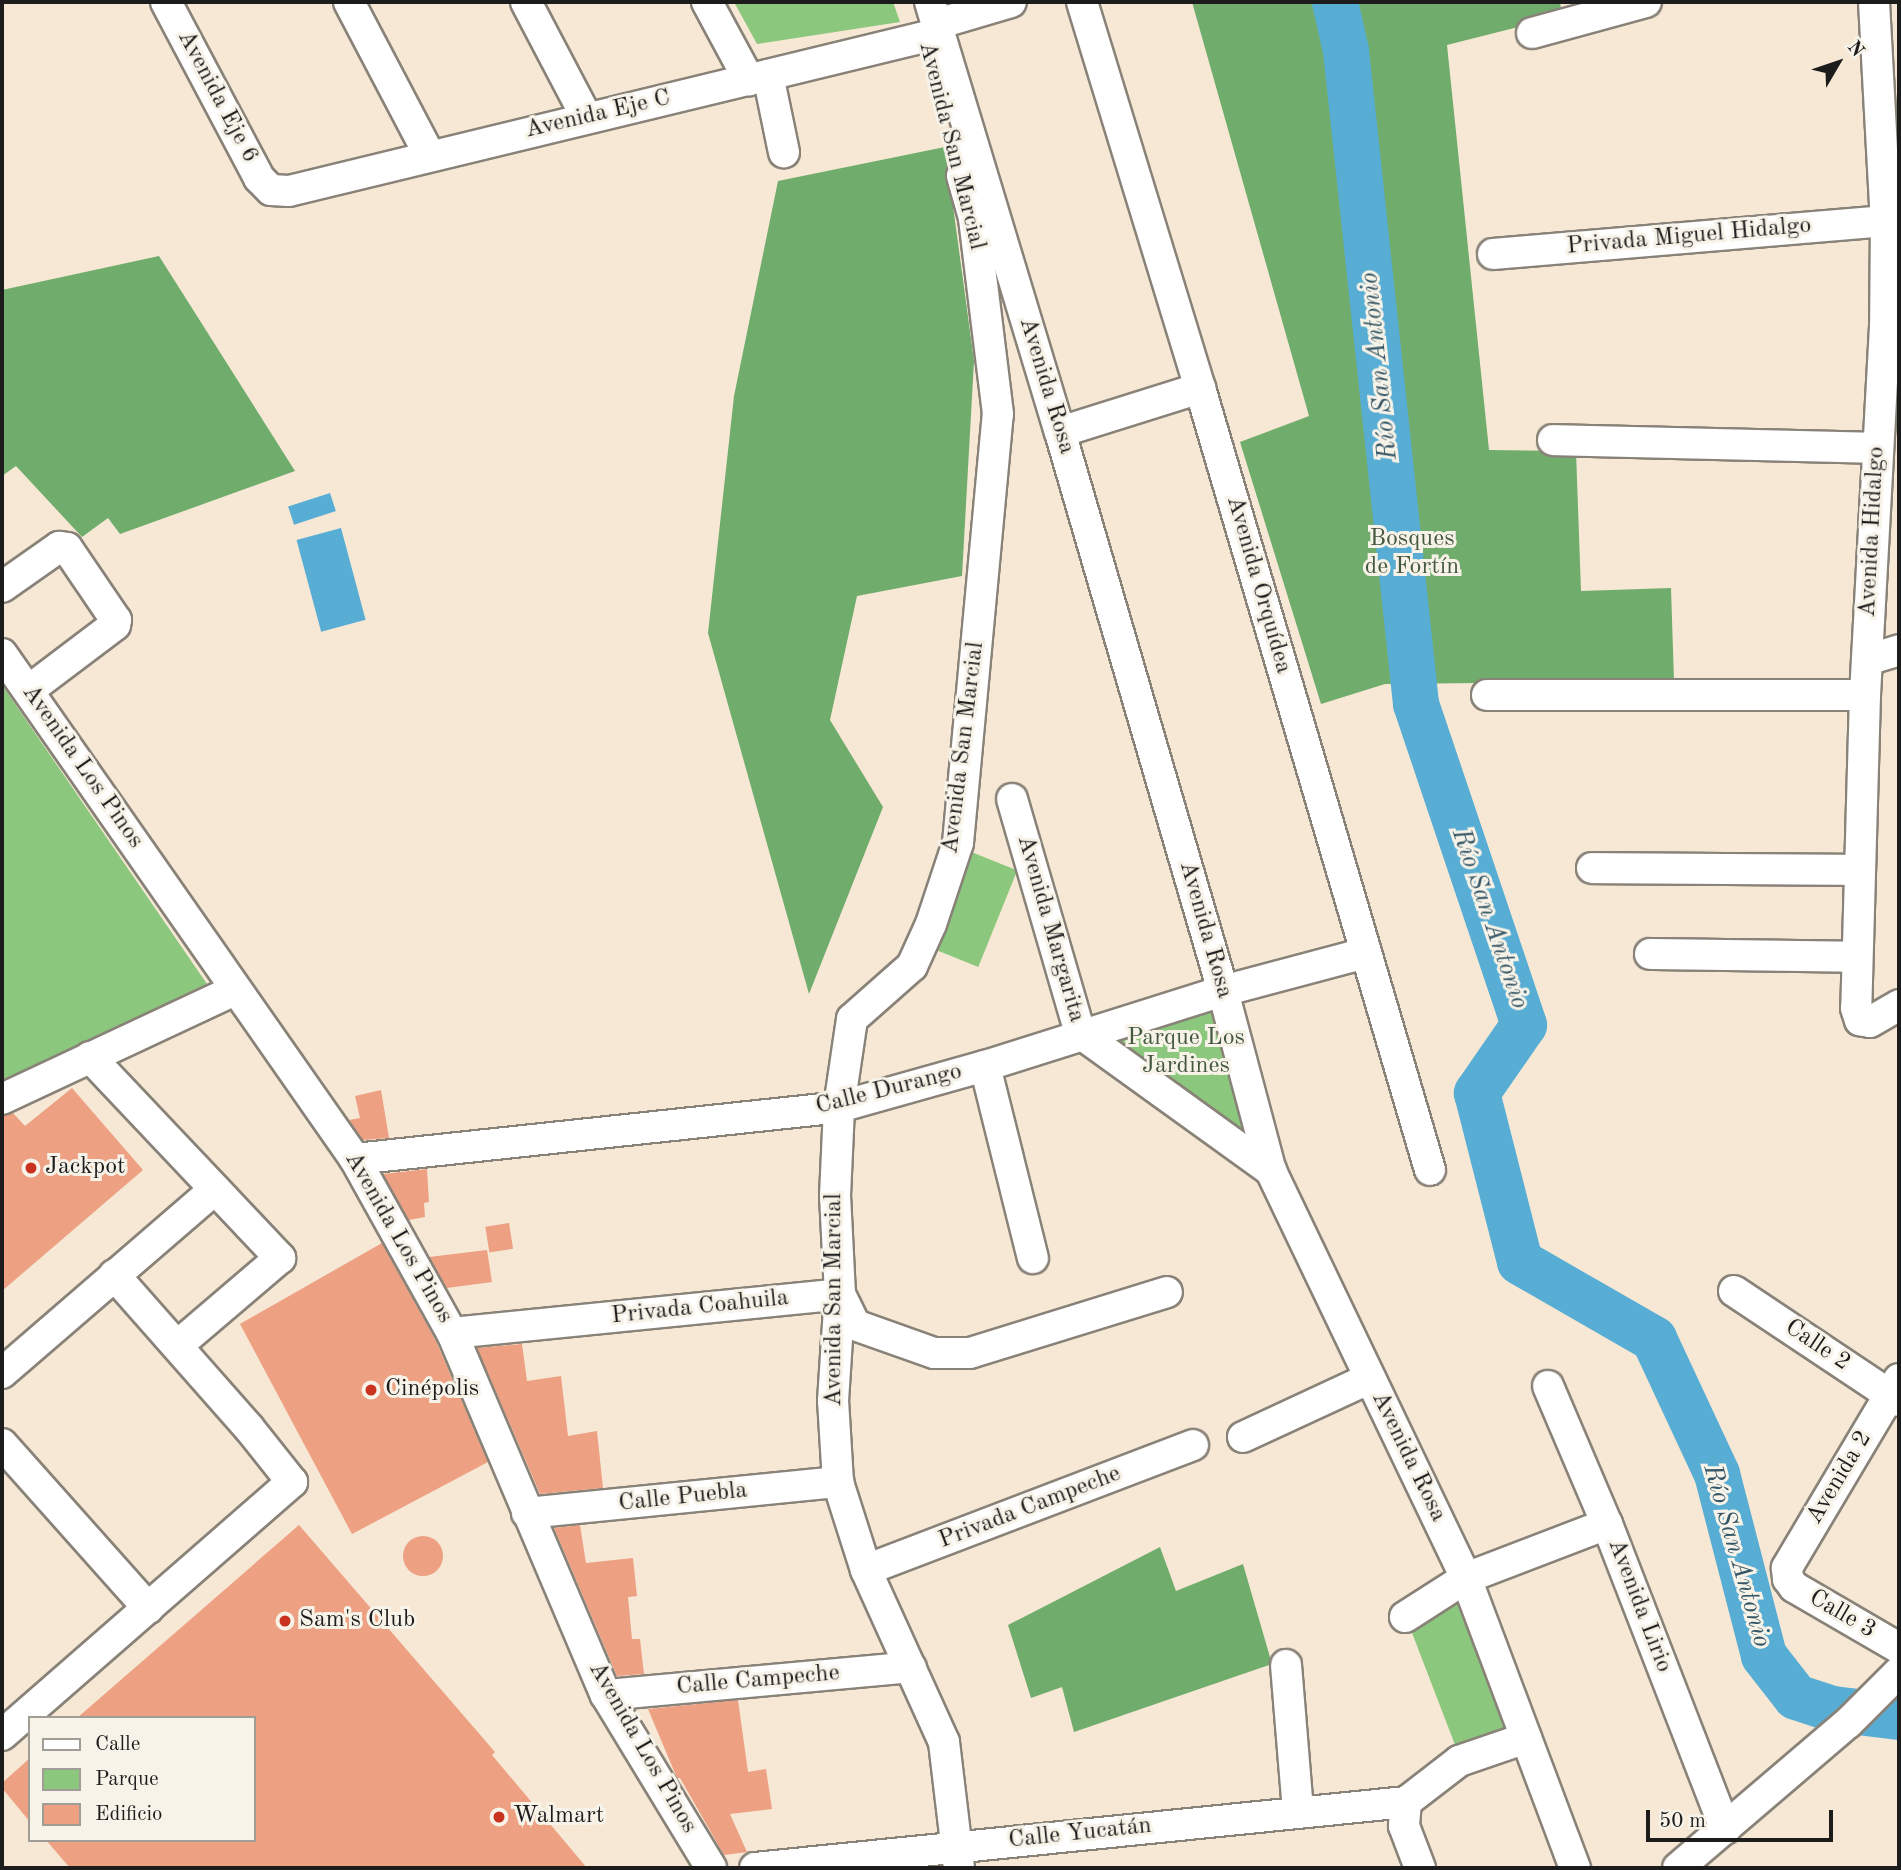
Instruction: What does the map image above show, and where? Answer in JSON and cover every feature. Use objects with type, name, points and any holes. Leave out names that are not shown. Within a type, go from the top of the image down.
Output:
[{"type":"street","name":"Avenida Eje 6","points":[[166,2],[259,178],[271,190]]},
{"type":"street","points":[[349,2],[430,156]]},
{"type":"street","points":[[526,2],[587,118]]},
{"type":"street","points":[[707,2],[758,77],[784,152]]},
{"type":"street","name":"Avenida San Marcial","points":[[912,2],[930,21],[974,218],[998,414],[958,843],[931,924],[912,966],[852,1019],[839,1107],[835,1196],[840,1294],[833,1401],[838,1482],[866,1570],[944,1742],[958,1857]]},
{"type":"street","name":"Avenida Eje C","points":[[271,190],[289,191],[758,77],[930,21],[1011,2]]},
{"type":"street","name":"Avenida Orquídea","points":[[1082,2],[1200,388],[1430,1170]]},
{"type":"street","points":[[1532,33],[1646,2]]},
{"type":"street","name":"Avenida Hidalgo","points":[[1874,2],[1892,325],[1877,448],[1865,695],[1856,1008],[1860,1020],[1870,1022],[1899,1005]]},
{"type":"street","name":"Avenida Rosa","points":[[930,21],[1060,432],[1223,991],[1271,1171],[1466,1578],[1575,1868]]},
{"type":"street","name":"Privada Miguel Hidalgo","points":[[1493,254],[1886,220]]},
{"type":"street","points":[[1060,432],[1200,388]]},
{"type":"street","points":[[1553,440],[1877,448]]},
{"type":"street","points":[[2,587],[59,547],[66,548],[116,620],[115,625],[29,690]]},
{"type":"street","points":[[1867,660],[1899,650]]},
{"type":"street","name":"Avenida Los Pinos","points":[[2,654],[355,1159],[452,1333],[606,1695],[711,1868]]},
{"type":"street","points":[[1487,695],[1865,695]]},
{"type":"street","name":"Avenida Margarita","points":[[1012,799],[1080,1033],[1271,1171]]},
{"type":"street","points":[[1592,868],[1860,870]]},
{"type":"street","name":"Calle Durango","points":[[355,1159],[839,1107],[985,1066],[1080,1033],[1223,991],[1366,953]]},
{"type":"street","points":[[1650,954],[1857,957]]},
{"type":"street","points":[[2,1099],[236,990]]},
{"type":"street","points":[[90,1057],[280,1258],[177,1346]]},
{"type":"street","points":[[985,1066],[1033,1258]]},
{"type":"street","points":[[2,1373],[215,1189]]},
{"type":"street","points":[[2,1735],[292,1482],[114,1275]]},
{"type":"street","name":"Calle 2","points":[[1734,1291],[1896,1392]]},
{"type":"street","points":[[840,1294],[855,1325],[934,1353],[970,1353],[1167,1292]]},
{"type":"street","name":"Privada Coahuila","points":[[452,1333],[840,1294]]},
{"type":"street","points":[[1243,1437],[1370,1378]]},
{"type":"street","name":"Avenida Lirio","points":[[1548,1385],[1607,1524],[1725,1829]]},
{"type":"street","name":"Avenida 2","points":[[1788,1579],[1787,1568],[1896,1392]]},
{"type":"street","points":[[2,1444],[148,1608]]},
{"type":"street","name":"Privada Campeche","points":[[866,1570],[1193,1446]]},
{"type":"street","name":"Calle Puebla","points":[[527,1513],[838,1482]]},
{"type":"street","points":[[1405,1616],[1466,1578],[1607,1524]]},
{"type":"street","name":"Calle 3","points":[[1788,1579],[1794,1587],[1899,1665]]},
{"type":"street","points":[[1286,1665],[1298,1811]]},
{"type":"street","points":[[1678,1868],[1848,1723],[1899,1665]]},
{"type":"street","name":"Calle Campeche","points":[[606,1695],[911,1667]]},
{"type":"street","points":[[1420,1868],[1404,1826],[1406,1802],[1459,1761],[1526,1738]]},
{"type":"street","name":"Calle Yucatán","points":[[755,1868],[958,1857],[1298,1811],[1406,1802]]},
{"type":"green space","points":[[734,2],[893,2],[900,22],[757,44]]},
{"type":"green space","name":"Bosques de Fortín","points":[[1192,2],[1560,2],[1562,16],[1447,45],[1489,450],[1576,451],[1581,591],[1671,588],[1674,681],[1385,684],[1321,704],[1240,442],[1309,416]]},
{"type":"green space","points":[[945,147],[974,361],[962,576],[857,596],[830,720],[883,807],[809,994],[708,633],[734,396],[778,181]]},
{"type":"green space","points":[[159,256],[295,471],[120,534],[108,518],[82,537],[16,466],[2,476],[2,290]]},
{"type":"green space","points":[[2,685],[207,984],[2,1082]]},
{"type":"green space","points":[[969,851],[1017,870],[978,967],[930,947]]},
{"type":"green space","name":"Parque Los Jardines","points":[[1211,1009],[1215,1012],[1249,1138],[1113,1051],[1116,1035]]},
{"type":"green space","points":[[1160,1547],[1176,1591],[1243,1564],[1272,1664],[1074,1732],[1062,1687],[1031,1698],[1008,1625]]},
{"type":"green space","points":[[1459,1599],[1508,1726],[1455,1746],[1407,1619]]},
{"type":"water","points":[[330,493],[336,511],[294,525],[288,507]]},
{"type":"water","points":[[341,528],[366,620],[321,632],[297,540]]},
{"type":"building","points":[[72,1088],[143,1170],[2,1291],[2,1116],[13,1113],[25,1126]]},
{"type":"building","points":[[381,1090],[389,1138],[363,1140],[349,1120],[360,1118],[355,1096]]},
{"type":"building","points":[[427,1169],[429,1202],[424,1203],[425,1217],[409,1220],[383,1174]]},
{"type":"building","points":[[509,1223],[513,1249],[489,1252],[485,1227]]},
{"type":"building","name":"Cinépolis","points":[[382,1243],[436,1341],[488,1462],[352,1534],[240,1324]]},
{"type":"building","points":[[487,1250],[492,1282],[447,1288],[429,1257]]},
{"type":"building","points":[[522,1344],[527,1381],[561,1376],[568,1436],[597,1431],[603,1488],[540,1494],[477,1348]]},
{"type":"building","name":"Sam's Club","points":[[299,1525],[495,1752],[492,1755],[587,1868],[70,1868],[48,1842],[256,1842],[256,1716],[79,1716]]},
{"type":"building","points":[[580,1525],[586,1563],[633,1558],[637,1596],[628,1597],[632,1639],[640,1639],[644,1674],[617,1676],[554,1528]]},
{"type":"building","points":[[423,1536],[431,1537],[437,1542],[442,1548],[442,1564],[437,1570],[431,1575],[423,1576],[415,1575],[409,1570],[404,1564],[403,1556],[404,1548],[409,1542],[415,1537]]},
{"type":"building","points":[[738,1700],[748,1772],[766,1769],[772,1809],[730,1814],[747,1852],[724,1855],[680,1778],[677,1778],[648,1709]]},
{"type":"building","points":[[28,1760],[28,1820],[2,1788],[2,1783]]},
{"type":"waterway","name":"Río San Antonio","points":[[1335,2],[1346,51],[1416,704],[1524,1025],[1477,1093],[1520,1262],[1654,1339],[1717,1474],[1764,1656],[1796,1697],[1833,1709],[1899,1717]]},
{"type":"place","name":"Jackpot","points":[[31,1168]]},
{"type":"place","name":"Cinépolis","points":[[371,1390]]},
{"type":"place","name":"Sam's Club","points":[[285,1621]]},
{"type":"place","name":"Walmart","points":[[499,1817]]}]
